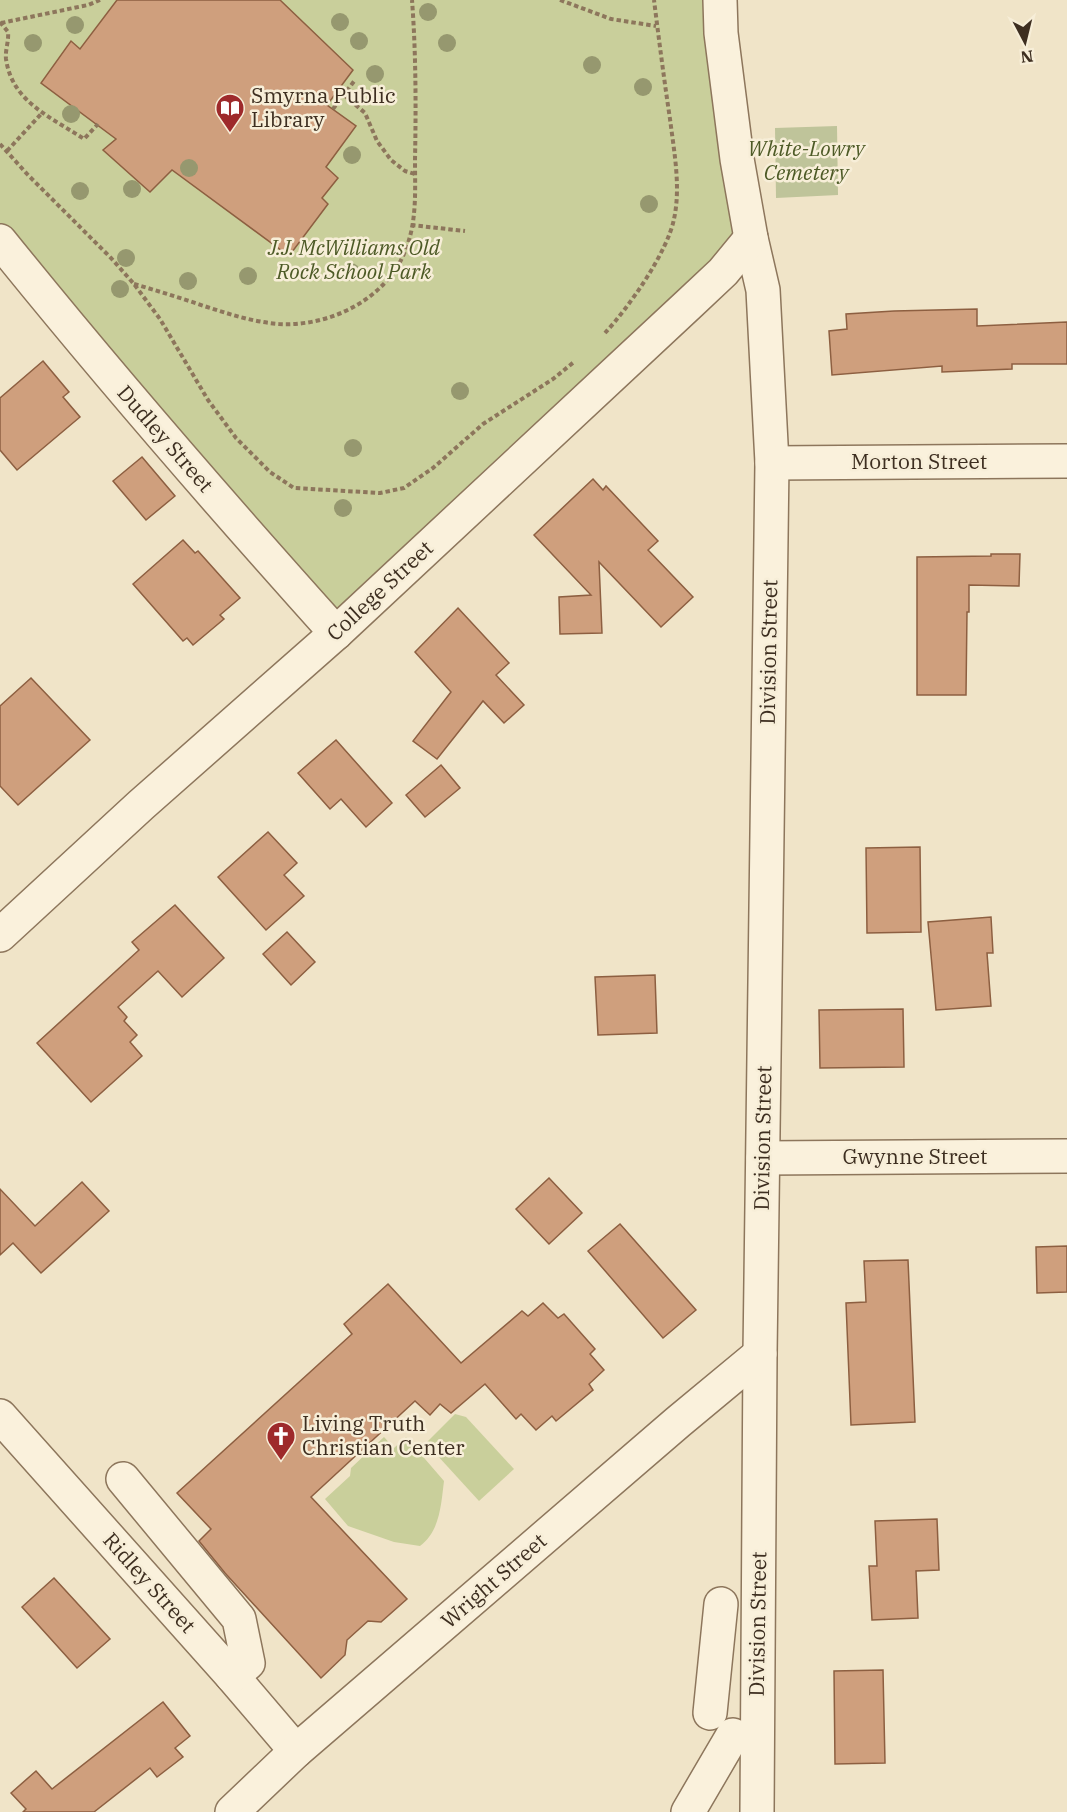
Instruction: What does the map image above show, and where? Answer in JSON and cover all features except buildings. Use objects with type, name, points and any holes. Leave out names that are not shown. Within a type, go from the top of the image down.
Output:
[{"type":"street","points":[[720,0],[729,97],[751,237],[763,290],[772,463]]},
{"type":"street","name":"College Street","points":[[0,935],[141,805],[336,633],[698,296],[723,272],[751,237]]},
{"type":"street","name":"Dudley Street","points":[[0,242],[208,490],[336,633]]},
{"type":"street","name":"Morton Street","points":[[772,463],[1067,461]]},
{"type":"street","name":"Division Street","points":[[757,1812],[762,1158],[772,463]]},
{"type":"street","name":"Gwynne Street","points":[[762,1158],[1067,1156]]},
{"type":"street","name":"Wright Street","points":[[232,1812],[296,1751],[760,1354]]},
{"type":"street","name":"Ridley Street","points":[[0,1416],[296,1751]]},
{"type":"street","points":[[123,1479],[239,1619],[248,1663],[232,1676]]},
{"type":"street","points":[[688,1812],[722,1724],[721,1604]]},
{"type":"path","points":[[0,23],[88,5],[100,0]]},
{"type":"path","points":[[134,284],[252,321],[282,324],[310,322],[351,309],[383,285],[407,247],[411,225],[415,174],[416,103],[412,0]]},
{"type":"path","points":[[560,0],[611,19],[656,26]]},
{"type":"path","points":[[601,338],[625,309],[664,247],[674,219],[677,194],[674,157],[654,0]]},
{"type":"path","points":[[0,23],[8,32],[5,51],[11,80],[27,100],[42,113],[84,139],[98,124]]},
{"type":"path","points":[[333,110],[355,80]]},
{"type":"path","points":[[344,95],[365,113],[377,141],[391,160],[405,171],[415,174]]},
{"type":"path","points":[[7,151],[42,113]]},
{"type":"path","points":[[0,144],[134,284],[160,319],[208,400],[236,438],[278,479],[294,488],[380,493],[404,488],[433,468],[483,424],[553,379],[576,361]]},
{"type":"path","points":[[411,225],[465,231]]},
{"type":"green space","name":"J.J. McWilliams Old Rock School Park","points":[[0,0],[720,0],[751,238],[336,633],[0,241]]},
{"type":"green space","name":"White-Lowry Cemetery","points":[[837,126],[838,195],[776,198],[775,128]]},
{"type":"green space","points":[[455,1414],[466,1417],[514,1469],[479,1501],[426,1443]]},
{"type":"green space","points":[[384,1437],[394,1448],[406,1437],[444,1481],[436,1525],[427,1540],[420,1546],[394,1542],[348,1526],[325,1499],[350,1476],[351,1468]]},
{"type":"place","name":"Smyrna Public Library","points":[[230,134]]},
{"type":"place","name":"Living Truth Christian Center","points":[[281,1462]]}]
